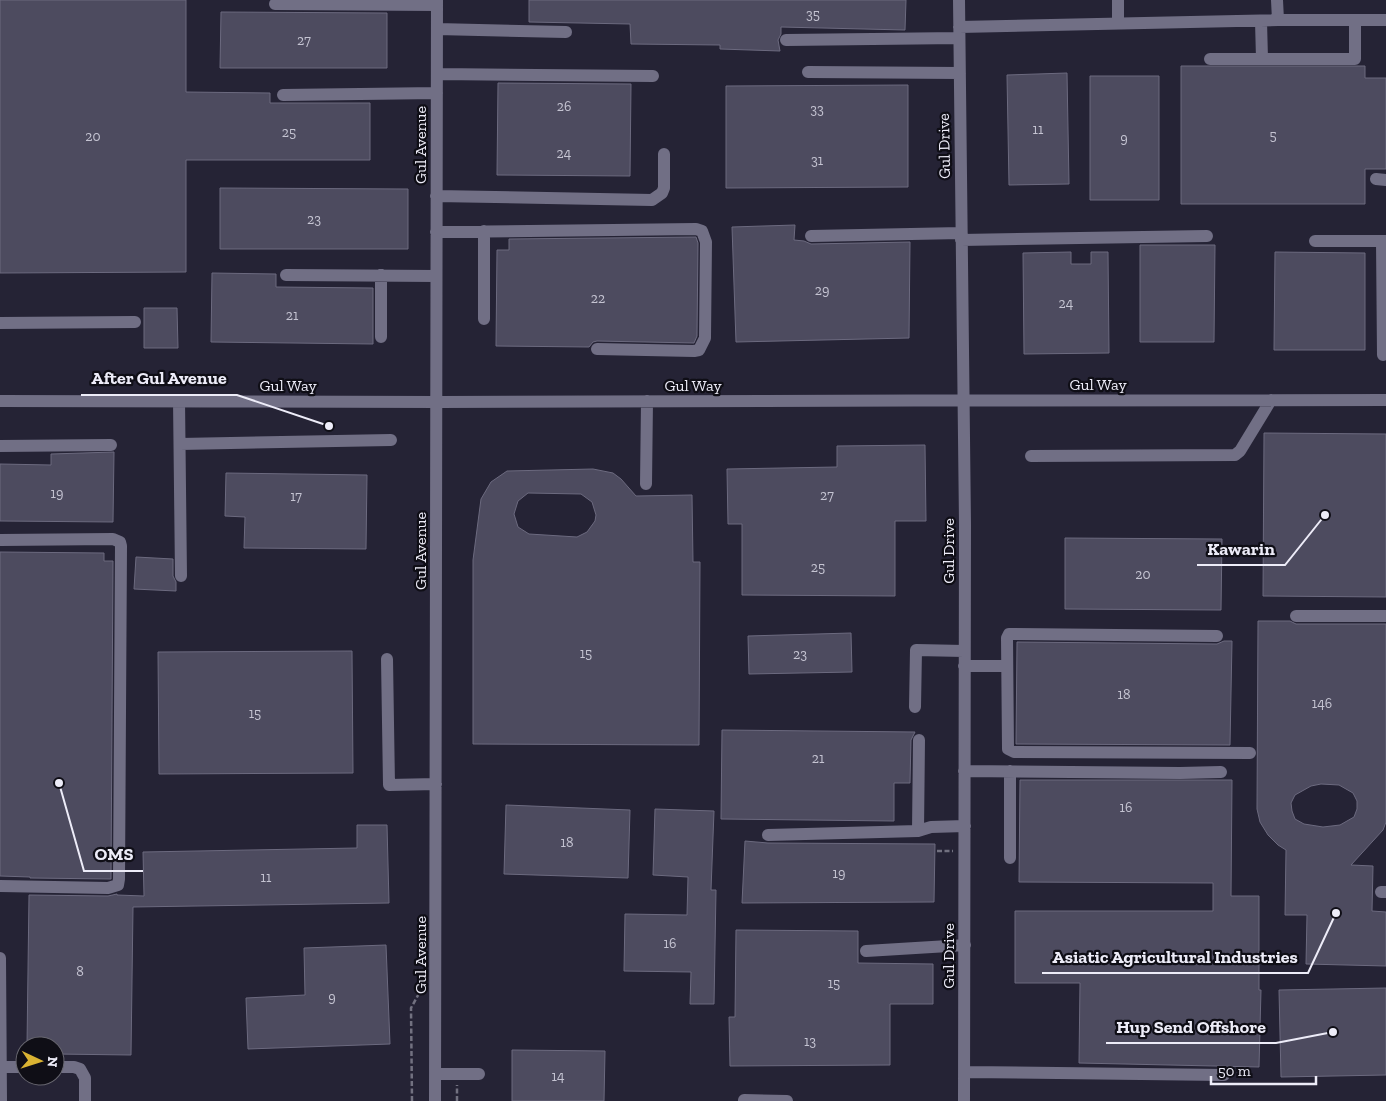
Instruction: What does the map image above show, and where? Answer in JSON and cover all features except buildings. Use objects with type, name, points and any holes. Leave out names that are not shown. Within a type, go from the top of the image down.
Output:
[{"type":"street","name":"Gul Drive","points":[[959,0],[965,525],[964,1101]]},
{"type":"street","points":[[1118,0],[1118,24]]},
{"type":"street","points":[[1277,0],[1278,20]]},
{"type":"street","points":[[275,4],[437,2]]},
{"type":"street","name":"Gul Avenue","points":[[436,1101],[437,2]]},
{"type":"street","points":[[786,40],[1118,24],[1278,20],[1386,20]]},
{"type":"street","points":[[1210,59],[1355,59],[1355,20]]},
{"type":"street","points":[[1261,21],[1262,59]]},
{"type":"street","points":[[437,29],[566,32]]},
{"type":"street","points":[[808,72],[960,73]]},
{"type":"street","points":[[437,74],[653,76]]},
{"type":"street","points":[[283,95],[437,94]]},
{"type":"street","points":[[436,196],[652,200],[662,193],[664,188],[664,154]]},
{"type":"street","points":[[436,232],[696,229],[702,231],[706,242],[705,338],[699,350],[597,350]]},
{"type":"street","points":[[484,230],[484,319]]},
{"type":"street","points":[[811,236],[1206,236]]},
{"type":"street","points":[[1315,242],[1384,241],[1383,355]]},
{"type":"street","points":[[286,275],[436,276]]},
{"type":"street","points":[[381,275],[381,337]]},
{"type":"street","points":[[0,323],[136,322]]},
{"type":"street","points":[[179,400],[181,576]]},
{"type":"street","points":[[1031,456],[1235,455],[1240,451],[1271,400]]},
{"type":"street","name":"Gul Way","points":[[0,401],[1386,400]]},
{"type":"street","points":[[646,484],[647,401]]},
{"type":"street","points":[[180,444],[391,440]]},
{"type":"street","points":[[0,446],[111,445]]},
{"type":"street","points":[[0,540],[113,539],[120,542],[121,546],[118,884],[108,888],[0,886]]},
{"type":"street","points":[[1296,616],[1386,616]]},
{"type":"street","points":[[1217,636],[1011,633],[1007,638],[1007,744],[1011,752],[1250,753]]},
{"type":"street","points":[[915,706],[916,650],[964,651]]},
{"type":"street","points":[[388,659],[389,785],[436,784]]},
{"type":"street","points":[[964,666],[1007,666]]},
{"type":"street","points":[[918,831],[919,740]]},
{"type":"street","points":[[964,771],[1221,772]]},
{"type":"street","points":[[1010,771],[1010,858]]},
{"type":"street","points":[[768,835],[918,831],[931,827],[964,826]]},
{"type":"street","points":[[866,951],[965,945]]},
{"type":"street","points":[[0,958],[1,1101]]},
{"type":"street","points":[[1,1067],[15,1067]]},
{"type":"street","points":[[65,1067],[80,1069],[85,1078],[85,1101]]},
{"type":"street","points":[[965,1072],[1224,1075]]},
{"type":"street","points":[[435,1074],[479,1074]]},
{"type":"street","points":[[744,1100],[787,1101]]},
{"type":"path","points":[[412,1101],[411,1008],[423,986]]},
{"type":"place","name":"After Gul Avenue","points":[[329,426]]},
{"type":"place","name":"Kawarin","points":[[1325,515]]},
{"type":"place","name":"OMS","points":[[59,783]]},
{"type":"place","name":"Asiatic Agricultural Industries","points":[[1336,913]]},
{"type":"place","name":"Hup Send Offshore","points":[[1333,1032]]}]
